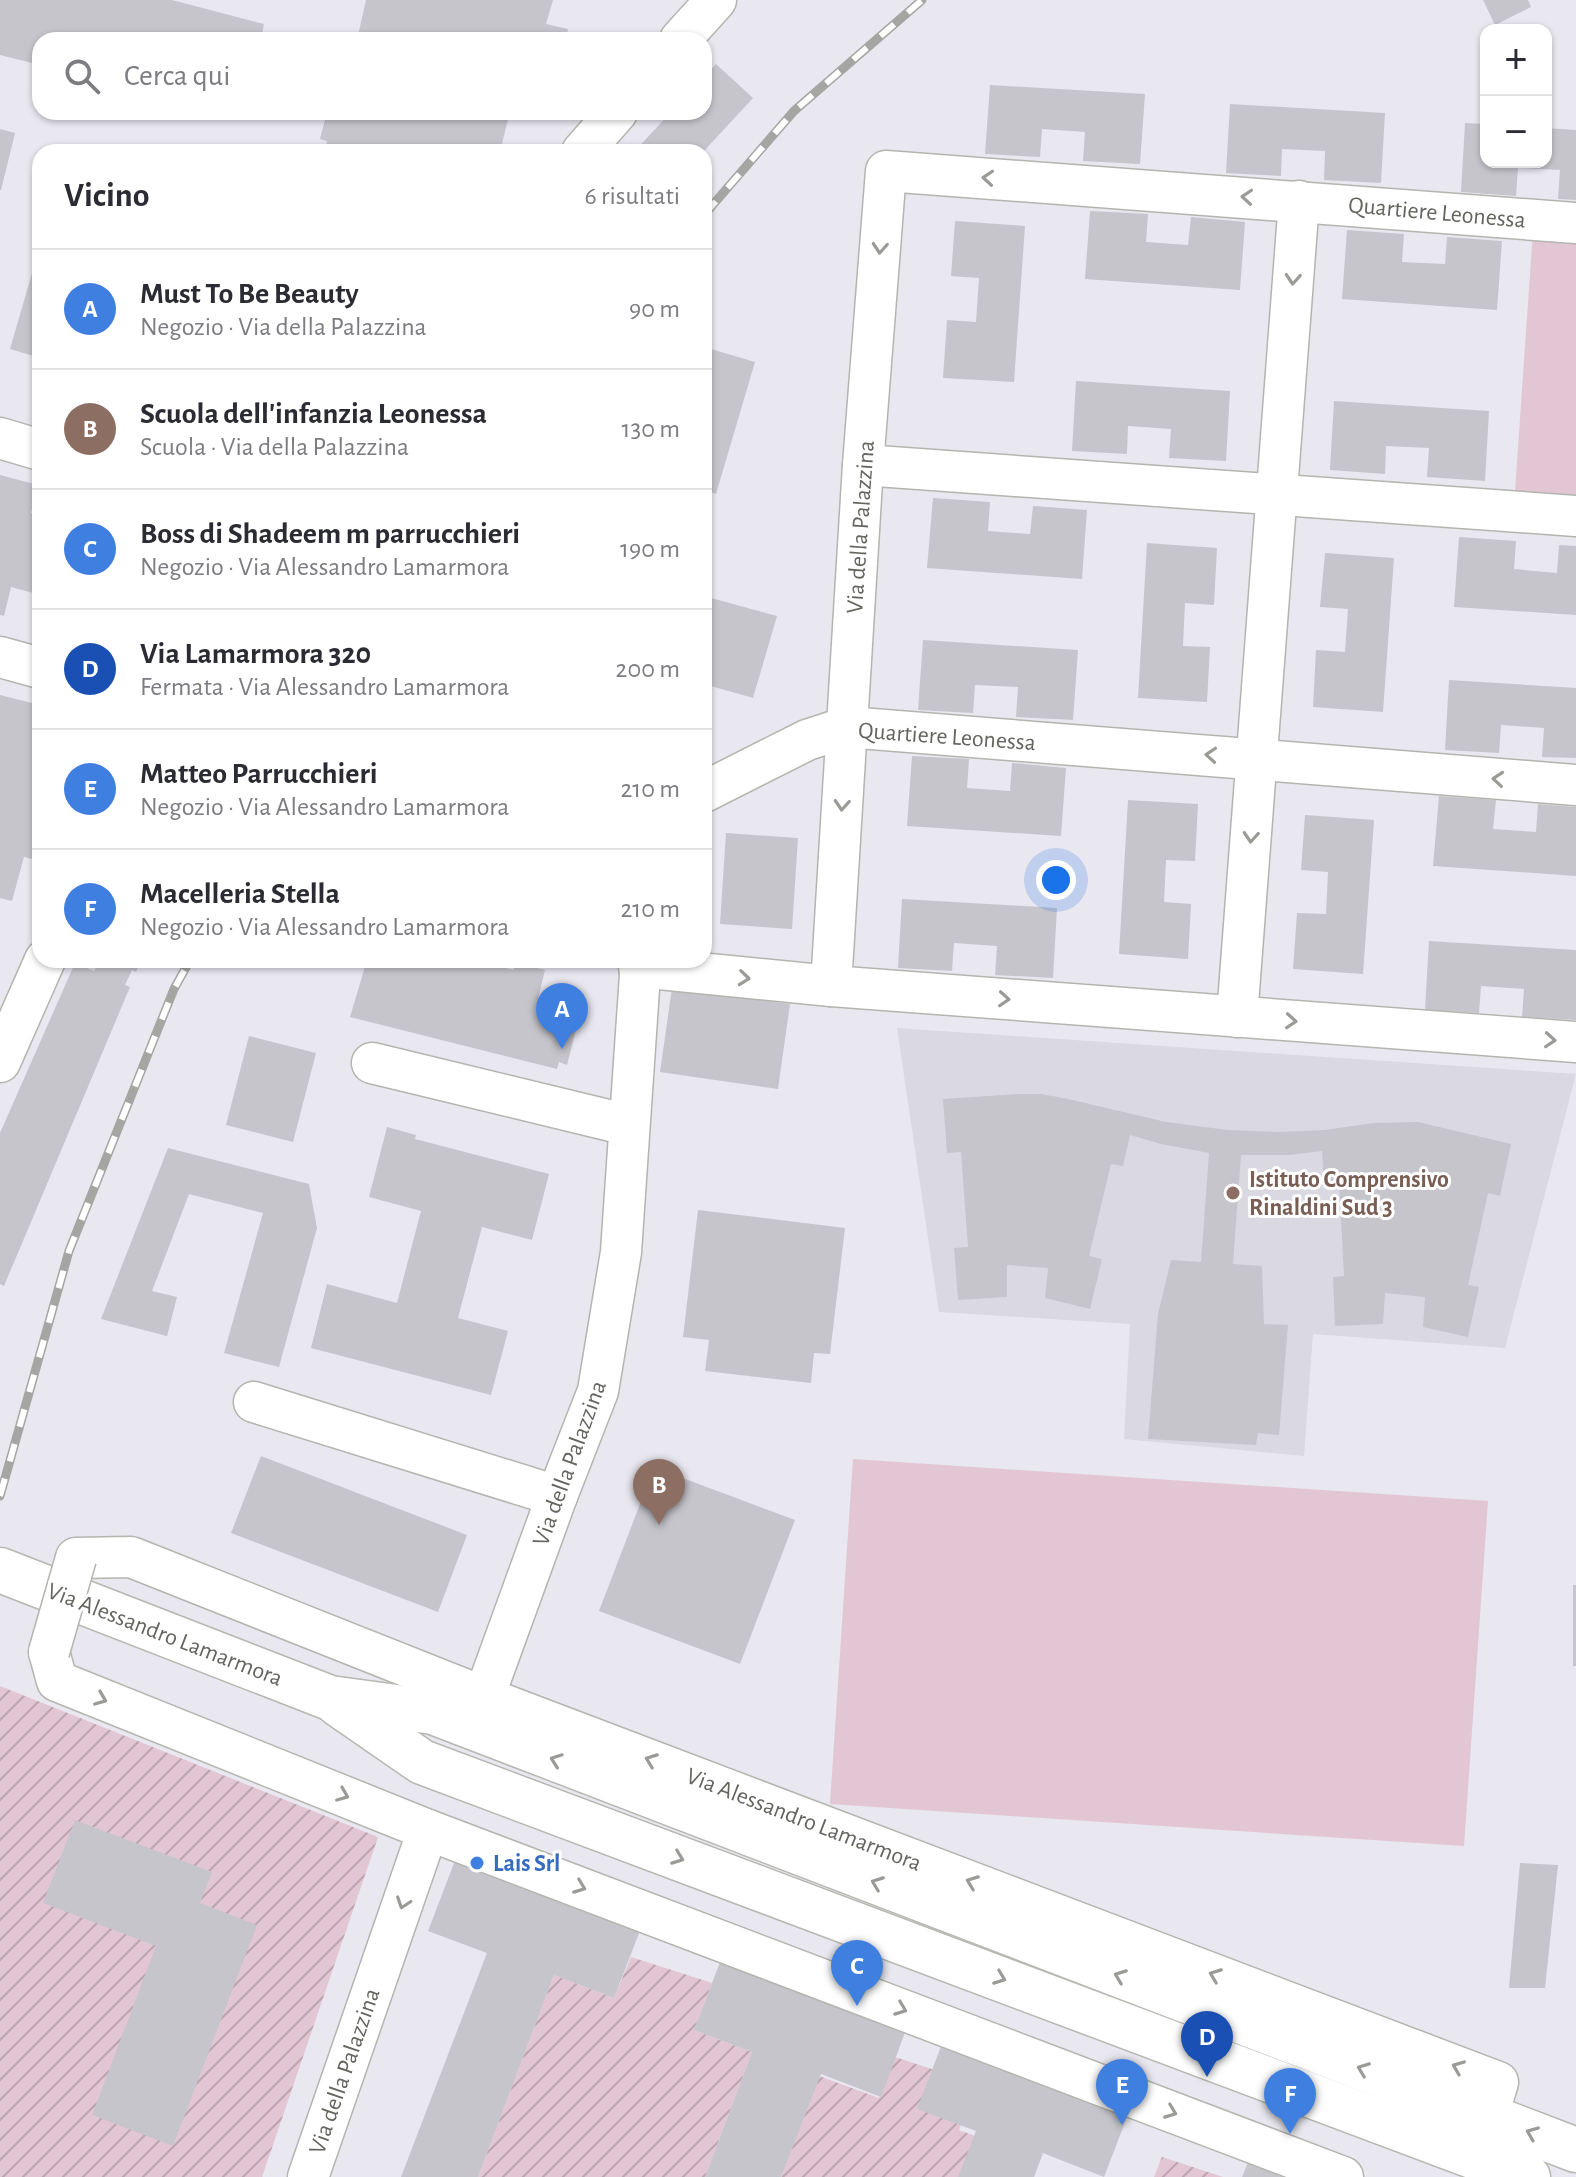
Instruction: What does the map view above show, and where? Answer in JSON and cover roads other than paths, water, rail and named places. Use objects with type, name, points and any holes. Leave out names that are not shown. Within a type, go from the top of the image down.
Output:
[{"type":"main road","name":"Via Alessandro Lamarmora","points":[[0,1570],[330,1698],[422,1762],[1474,2149],[1528,2177]]},
{"type":"main road","name":"Via Alessandro Lamarmora","points":[[1474,2149],[1576,2150]]},
{"type":"street","points":[[687,32],[716,0]]},
{"type":"street","points":[[589,144],[610,120]]},
{"type":"street","name":"Quartiere Leonessa","points":[[886,171],[1576,223]]},
{"type":"street","name":"Via della Palazzina","points":[[847,727],[886,171]]},
{"type":"street","points":[[1237,1017],[1299,201]]},
{"type":"street","points":[[0,438],[32,448]]},
{"type":"street","points":[[863,465],[1576,516]]},
{"type":"street","points":[[0,657],[32,666]]},
{"type":"street","points":[[712,788],[807,740],[847,727]]},
{"type":"street","name":"Quartiere Leonessa","points":[[831,986],[847,727],[1576,785]]},
{"type":"street","points":[[0,1062],[41,968]]},
{"type":"street","name":"Via della Palazzina","points":[[484,1697],[598,1391],[621,1252],[640,968]]},
{"type":"street","points":[[675,968],[831,986],[1576,1042]]},
{"type":"street","points":[[372,1063],[628,1125]]},
{"type":"street","points":[[254,1402],[557,1496]]},
{"type":"street","name":"Via Alessandro Lamarmora","points":[[428,1830],[57,1681],[49,1652],[76,1558],[131,1557],[484,1697],[1498,2082],[1474,2149]]},
{"type":"street","points":[[428,1830],[1343,2177]]},
{"type":"street","name":"Via della Palazzina","points":[[308,2177],[428,1830]]},
{"type":"railway","points":[[712,206],[794,111],[922,0]]},
{"type":"railway","points":[[0,1496],[69,1251],[174,989],[186,968]]},
{"type":"place","name":"Must To Be Beauty","points":[[562,1049]]},
{"type":"place","name":"Istituto Comprensivo Rinaldini Sud 3","points":[[1233,1193]]},
{"type":"place","name":"Scuola dell'infanzia Leonessa","points":[[659,1525]]},
{"type":"place","name":"Lais Srl","points":[[477,1863]]},
{"type":"place","name":"Boss di Shadeem m parrucchieri","points":[[857,2006]]},
{"type":"place","name":"Via Lamarmora 320","points":[[1207,2077]]},
{"type":"place","name":"Matteo Parrucchieri","points":[[1122,2125]]},
{"type":"place","name":"Macelleria Stella","points":[[1290,2134]]}]
